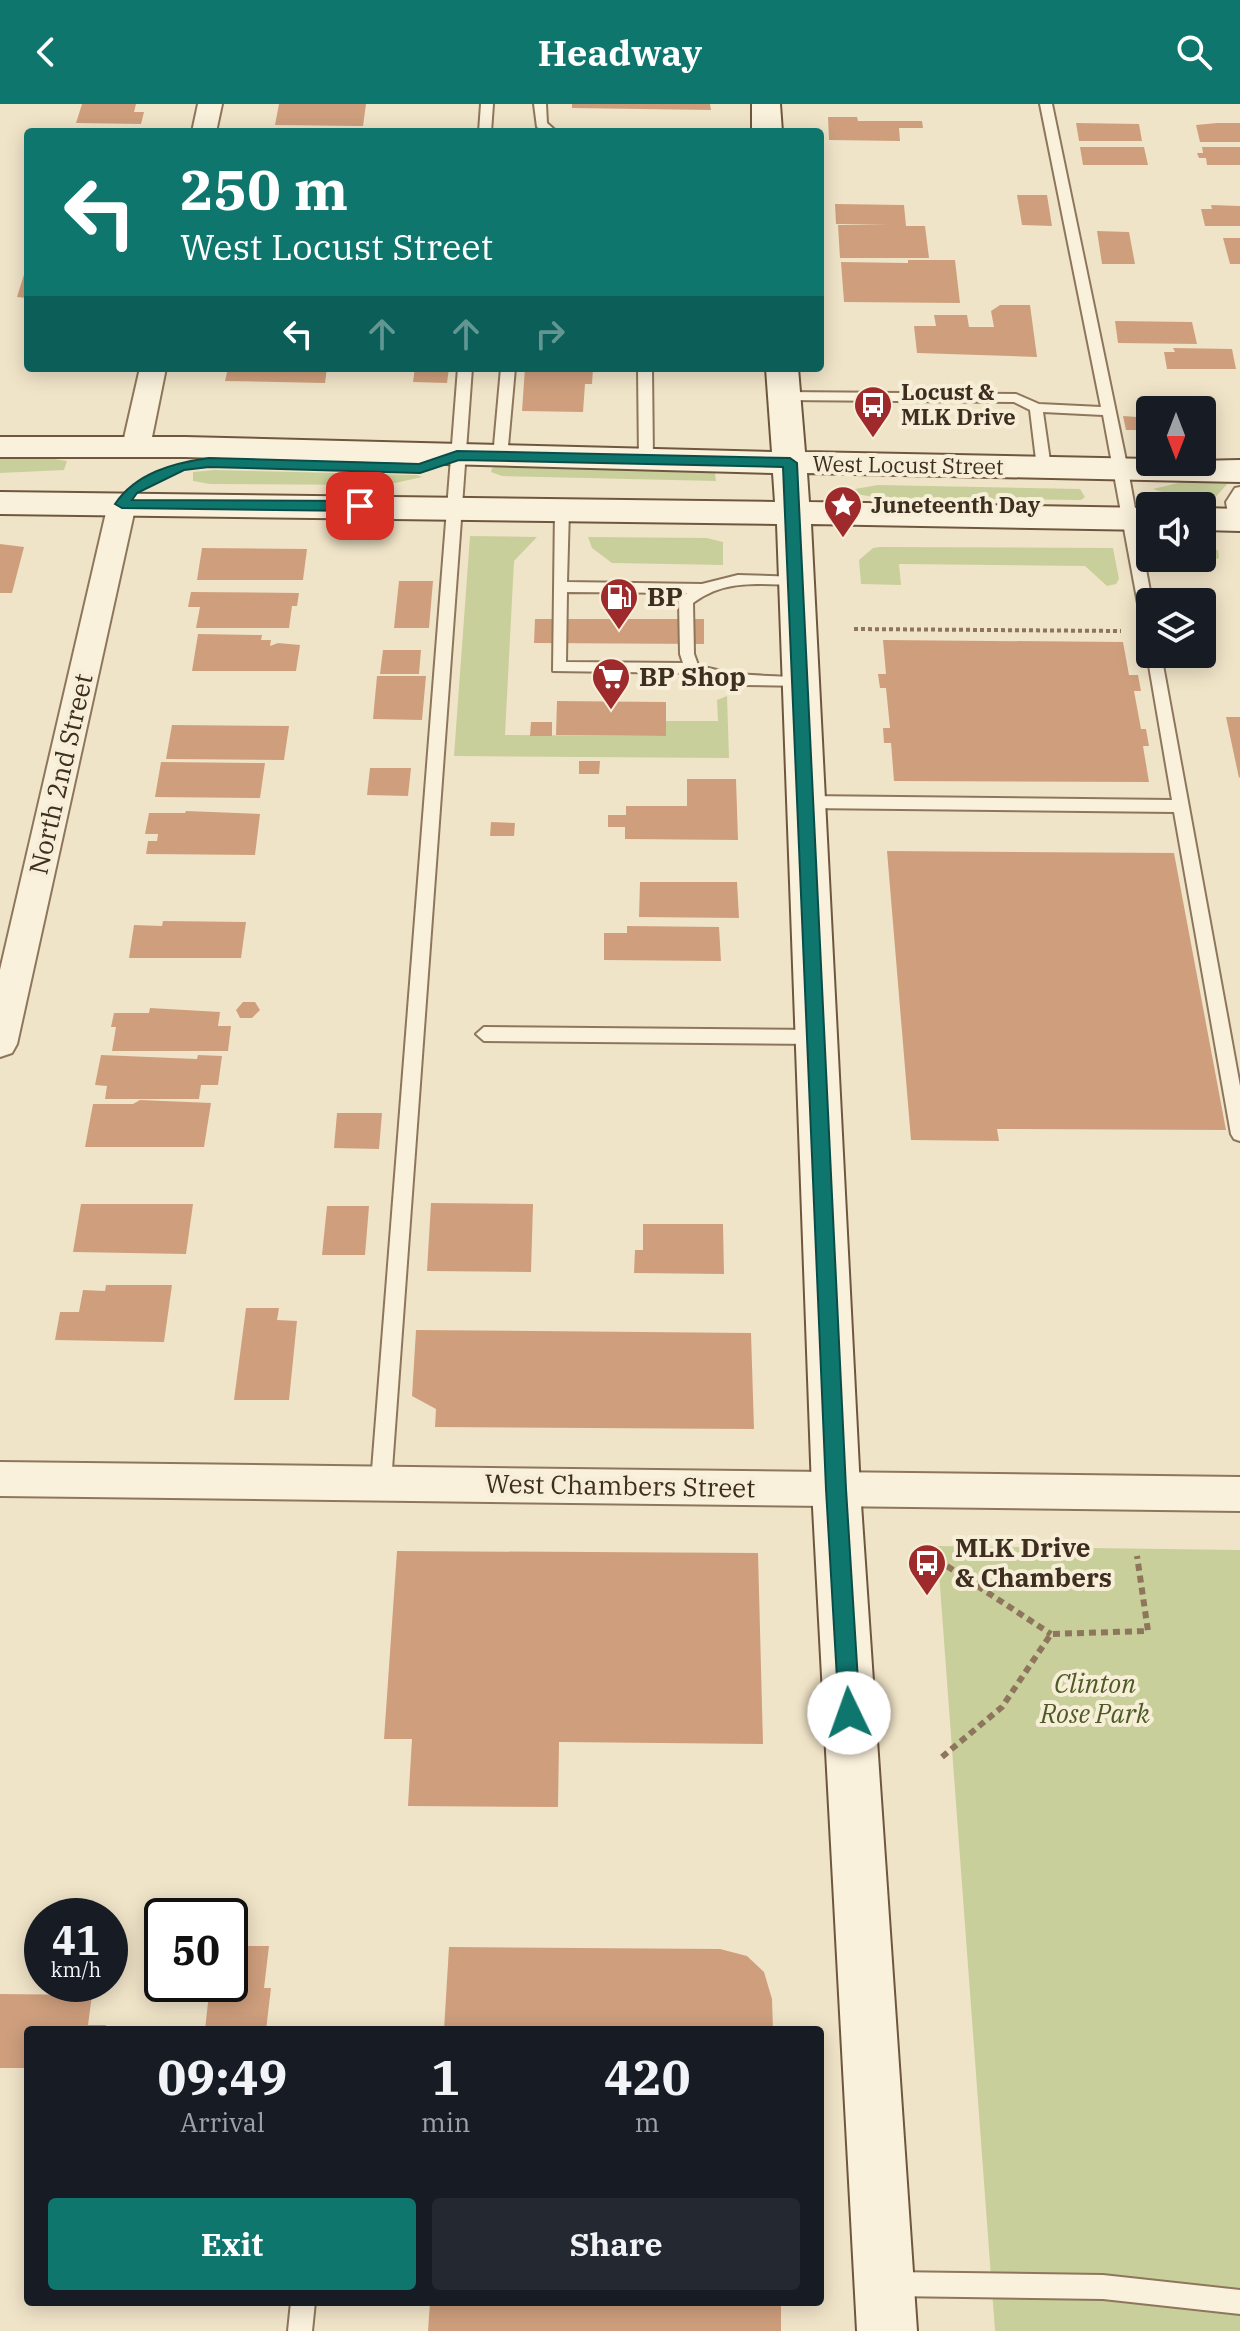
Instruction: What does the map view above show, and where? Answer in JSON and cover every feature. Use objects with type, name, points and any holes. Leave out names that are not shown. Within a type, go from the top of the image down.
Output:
[{"type":"main road","points":[[766,104],[767,128]]},
{"type":"main road","points":[[784,382],[793,513],[836,1489],[885,2307]]},
{"type":"main road","name":"West Locust Street","points":[[0,447],[136,447],[1240,471]]},
{"type":"main road","points":[[0,479],[76,476],[100,468],[136,447]]},
{"type":"main road","points":[[122,504],[132,489],[181,466],[209,463],[420,469],[457,456]]},
{"type":"main road","name":"West Locust Street","points":[[0,503],[1136,518]]},
{"type":"street","points":[[205,128],[210,104]]},
{"type":"street","points":[[136,447],[152,372]]},
{"type":"street","name":"North 2nd Street","points":[[0,1044],[122,504]]},
{"type":"street","name":"West Chambers Street","points":[[0,1479],[1240,1494]]},
{"type":"lane","points":[[485,128],[487,104]]},
{"type":"lane","points":[[540,104],[541,124],[546,128]]},
{"type":"lane","points":[[1046,104],[1121,470],[1136,508]]},
{"type":"lane","points":[[381,1483],[465,372]]},
{"type":"lane","points":[[500,457],[508,372]]},
{"type":"lane","points":[[645,372],[646,460]]},
{"type":"lane","points":[[784,382],[1016,398],[1036,408],[1108,411]]},
{"type":"lane","points":[[1036,408],[1044,468]]},
{"type":"lane","points":[[562,509],[558,667],[692,668],[738,681],[800,682]]},
{"type":"lane","points":[[692,668],[687,654],[686,601],[699,588],[716,581],[796,580]]},
{"type":"lane","points":[[560,587],[699,588]]},
{"type":"lane","points":[[1156,668],[1240,1134]]},
{"type":"lane","points":[[806,802],[1181,806]]},
{"type":"lane","points":[[484,1034],[816,1037]]},
{"type":"lane","points":[[885,2307],[1103,2287],[1240,2302]]},
{"type":"lane","points":[[300,2331],[303,2306]]},
{"type":"path","points":[[854,629],[1136,631]]},
{"type":"path","points":[[927,1553],[1051,1634],[1148,1631],[1137,1556]]},
{"type":"path","points":[[942,1757],[1002,1707],[1051,1634]]},
{"type":"green space","points":[[0,457],[67,461],[64,470],[0,473]]},
{"type":"green space","points":[[498,466],[715,473],[716,481],[502,476],[491,472]]},
{"type":"green space","points":[[214,470],[422,477],[386,485],[210,484],[193,481],[193,472]]},
{"type":"green space","points":[[1195,479],[1230,481],[1216,497],[1216,492],[1162,492],[1153,489]]},
{"type":"green space","points":[[878,485],[1080,489],[1085,497],[1081,500],[880,498],[856,494],[855,489]]},
{"type":"green space","points":[[470,536],[537,537],[514,561],[505,735],[666,736],[666,721],[718,721],[717,700],[727,696],[729,758],[454,756]]},
{"type":"green space","points":[[588,537],[707,538],[723,542],[723,565],[612,563],[592,548]]},
{"type":"green space","points":[[873,548],[1113,548],[1119,579],[1116,584],[1107,586],[1085,566],[899,564],[901,585],[861,584],[859,560]]},
{"type":"green space","name":"Clinton Rose Park","points":[[937,1546],[1240,1550],[1240,2331],[995,2331]]},
{"type":"building","points":[[82,104],[136,104],[134,112],[144,112],[141,124],[76,123]]},
{"type":"building","points":[[279,104],[366,104],[363,126],[275,125]]},
{"type":"building","points":[[572,104],[710,104],[711,110],[572,108]]},
{"type":"building","points":[[828,117],[857,117],[858,121],[922,121],[923,128],[899,128],[900,141],[829,140]]},
{"type":"building","points":[[1076,123],[1139,124],[1142,141],[1079,141]]},
{"type":"building","points":[[1240,123],[1240,142],[1200,142],[1196,125]]},
{"type":"building","points":[[1080,147],[1144,147],[1148,165],[1083,165]]},
{"type":"building","points":[[1202,147],[1240,147],[1240,165],[1207,165],[1206,158],[1199,158],[1197,153],[1203,153]]},
{"type":"building","points":[[1017,195],[1047,195],[1052,226],[1022,225]]},
{"type":"building","points":[[835,204],[904,205],[906,226],[925,226],[929,258],[840,258],[838,225],[888,224],[836,224]]},
{"type":"building","points":[[1211,205],[1240,206],[1240,226],[1205,226],[1201,209],[1212,209]]},
{"type":"building","points":[[1097,231],[1129,232],[1135,264],[1102,264]]},
{"type":"building","points":[[1223,238],[1240,238],[1240,264],[1230,264]]},
{"type":"building","points":[[908,260],[955,260],[960,303],[844,302],[841,262],[908,263]]},
{"type":"building","points":[[24,275],[24,298],[17,297]]},
{"type":"building","points":[[1000,305],[1030,305],[1037,357],[917,353],[914,326],[936,326],[934,315],[967,315],[969,327],[994,327],[991,311]]},
{"type":"building","points":[[1115,321],[1192,322],[1197,344],[1118,343]]},
{"type":"building","points":[[1173,348],[1232,349],[1236,369],[1167,369],[1164,352],[1175,352]]},
{"type":"building","points":[[227,372],[326,372],[325,383],[225,381]]},
{"type":"building","points":[[414,372],[448,372],[447,383],[413,382]]},
{"type":"building","points":[[525,372],[593,372],[592,384],[585,384],[583,412],[522,411]]},
{"type":"building","points":[[1123,416],[1136,417],[1136,430],[1126,430]]},
{"type":"building","points":[[0,544],[24,547],[12,593],[0,593]]},
{"type":"building","points":[[202,548],[307,549],[303,580],[197,580]]},
{"type":"building","points":[[399,581],[433,581],[429,628],[394,628]]},
{"type":"building","points":[[191,592],[299,593],[297,606],[292,606],[289,628],[196,628],[200,607],[188,607]]},
{"type":"building","name":"BP","points":[[535,619],[704,619],[704,644],[534,643]]},
{"type":"building","points":[[198,634],[262,635],[261,640],[271,640],[270,646],[278,643],[300,645],[296,671],[192,671]]},
{"type":"building","points":[[883,640],[1123,642],[1129,675],[1138,675],[1141,691],[1134,691],[1141,729],[1146,729],[1149,746],[1143,746],[1149,782],[894,781],[891,743],[884,743],[883,728],[890,728],[886,688],[880,688],[878,674],[886,674]]},
{"type":"building","points":[[383,650],[421,650],[419,674],[380,674]]},
{"type":"building","points":[[377,676],[426,676],[422,720],[373,719]]},
{"type":"building","name":"BP Shop","points":[[557,701],[666,702],[666,736],[556,735]]},
{"type":"building","points":[[1226,717],[1240,717],[1239,778]]},
{"type":"building","points":[[531,722],[552,722],[552,736],[530,736]]},
{"type":"building","points":[[172,725],[289,726],[284,760],[166,759]]},
{"type":"building","points":[[579,761],[600,761],[599,774],[579,774]]},
{"type":"building","points":[[161,762],[265,763],[260,798],[155,797]]},
{"type":"building","points":[[370,768],[411,768],[408,796],[367,795]]},
{"type":"building","points":[[687,779],[736,779],[738,840],[625,839],[625,827],[608,827],[608,815],[626,815],[626,806],[687,806]]},
{"type":"building","points":[[149,813],[260,814],[255,855],[146,854],[148,841],[157,841],[158,834],[145,834]]},
{"type":"building","points":[[491,822],[515,823],[514,836],[490,836]]},
{"type":"building","points":[[887,851],[1174,853],[1226,1130],[997,1129],[999,1141],[911,1140]]},
{"type":"building","points":[[640,882],[737,882],[739,918],[639,917]]},
{"type":"building","points":[[163,921],[246,922],[241,958],[129,958],[134,925],[162,926]]},
{"type":"building","points":[[627,926],[719,927],[721,961],[604,960],[604,933],[627,933]]},
{"type":"building","points":[[243,1002],[255,1002],[260,1010],[252,1018],[240,1018],[236,1010]]},
{"type":"building","points":[[150,1008],[220,1012],[218,1026],[231,1026],[228,1051],[112,1051],[116,1027],[111,1027],[114,1013],[149,1013]]},
{"type":"building","points":[[101,1055],[197,1059],[198,1055],[222,1056],[218,1085],[201,1085],[199,1099],[105,1099],[107,1086],[95,1085]]},
{"type":"building","points":[[140,1100],[211,1103],[204,1147],[85,1147],[93,1104],[133,1104]]},
{"type":"building","points":[[337,1113],[382,1113],[379,1149],[334,1148]]},
{"type":"building","points":[[431,1203],[533,1204],[531,1272],[427,1271]]},
{"type":"building","points":[[81,1204],[193,1204],[186,1254],[73,1252]]},
{"type":"building","points":[[327,1206],[369,1206],[365,1255],[322,1255]]},
{"type":"building","points":[[643,1224],[723,1224],[724,1274],[634,1273],[635,1250],[643,1250]]},
{"type":"building","points":[[106,1285],[172,1285],[164,1342],[55,1340],[60,1312],[79,1312],[83,1290],[105,1291]]},
{"type":"building","points":[[246,1308],[279,1308],[277,1320],[297,1321],[289,1400],[234,1400]]},
{"type":"building","points":[[416,1330],[751,1333],[754,1429],[435,1427],[436,1409],[412,1396]]},
{"type":"building","points":[[397,1551],[758,1553],[763,1744],[559,1742],[558,1807],[408,1806],[412,1739],[384,1739]]},
{"type":"building","points":[[248,1946],[269,1946],[264,1988],[271,1988],[266,2026],[205,2026],[208,2002],[248,2002]]},
{"type":"building","points":[[449,1947],[720,1949],[747,1956],[764,1972],[772,1999],[773,2026],[444,2026]]},
{"type":"building","points":[[0,1994],[24,1994],[24,2002],[91,2002],[88,2025],[106,2026],[24,2026],[24,2068],[0,2068]]},
{"type":"building","points":[[430,2306],[781,2306],[781,2331],[428,2331]]},
{"type":"place","name":"Locust & MLK Drive","points":[[873,439]]},
{"type":"place","name":"Juneteenth Day","points":[[843,539]]},
{"type":"place","name":"BP","points":[[619,631]]},
{"type":"place","name":"BP Shop","points":[[611,711]]},
{"type":"place","name":"MLK Drive & Chambers","points":[[927,1597]]},
{"type":"route","points":[[360,506],[122,504],[132,489],[152,479],[181,466],[209,463],[420,469],[457,456],[790,463],[836,1489],[849,1713]]}]
